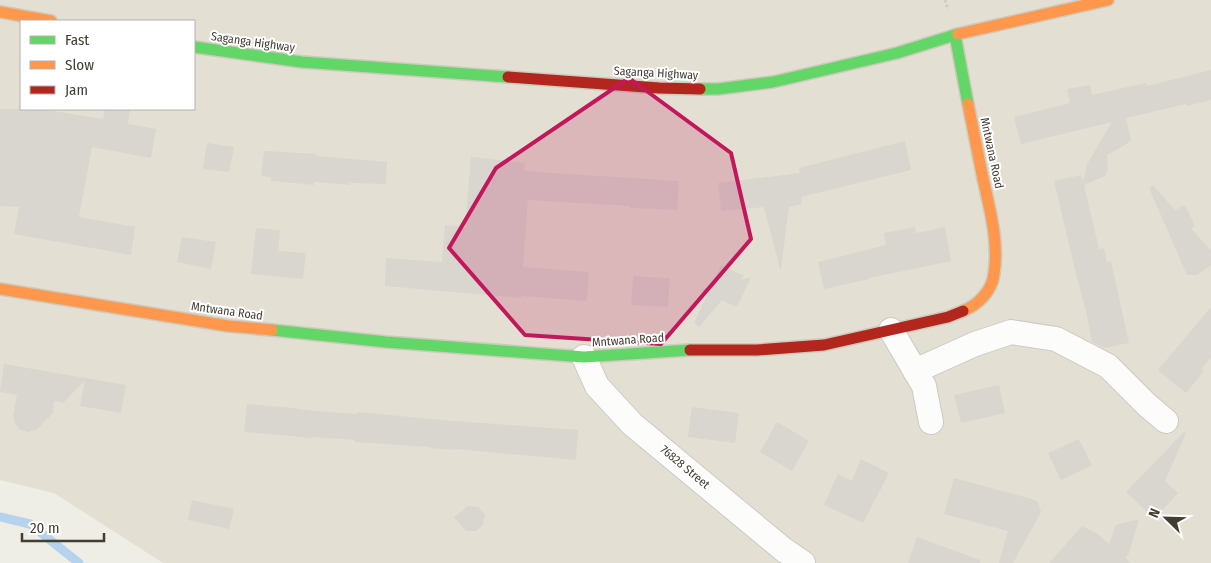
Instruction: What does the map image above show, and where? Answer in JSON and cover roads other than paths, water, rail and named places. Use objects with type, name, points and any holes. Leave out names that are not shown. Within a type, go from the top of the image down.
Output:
[{"type":"street","name":"Saganga Highway","points":[[195,47],[302,62],[659,88],[718,89],[773,82],[897,53],[955,34],[1108,0]]},
{"type":"street","points":[[0,12],[45,20]]},
{"type":"street","name":"Mntwana Road","points":[[0,290],[228,326],[386,342],[584,357],[680,350],[756,350],[824,345],[948,317],[968,309],[986,295],[994,276],[995,245],[992,218],[955,34]]},
{"type":"street","points":[[891,330],[924,386],[931,422]]},
{"type":"street","points":[[915,371],[975,344],[1011,332],[1056,339],[1108,366],[1166,421]]},
{"type":"street","name":"76828 Street","points":[[584,357],[597,386],[632,424],[784,550],[803,563]]},
{"type":"waterway","points":[[0,517],[30,524],[79,563]]}]
